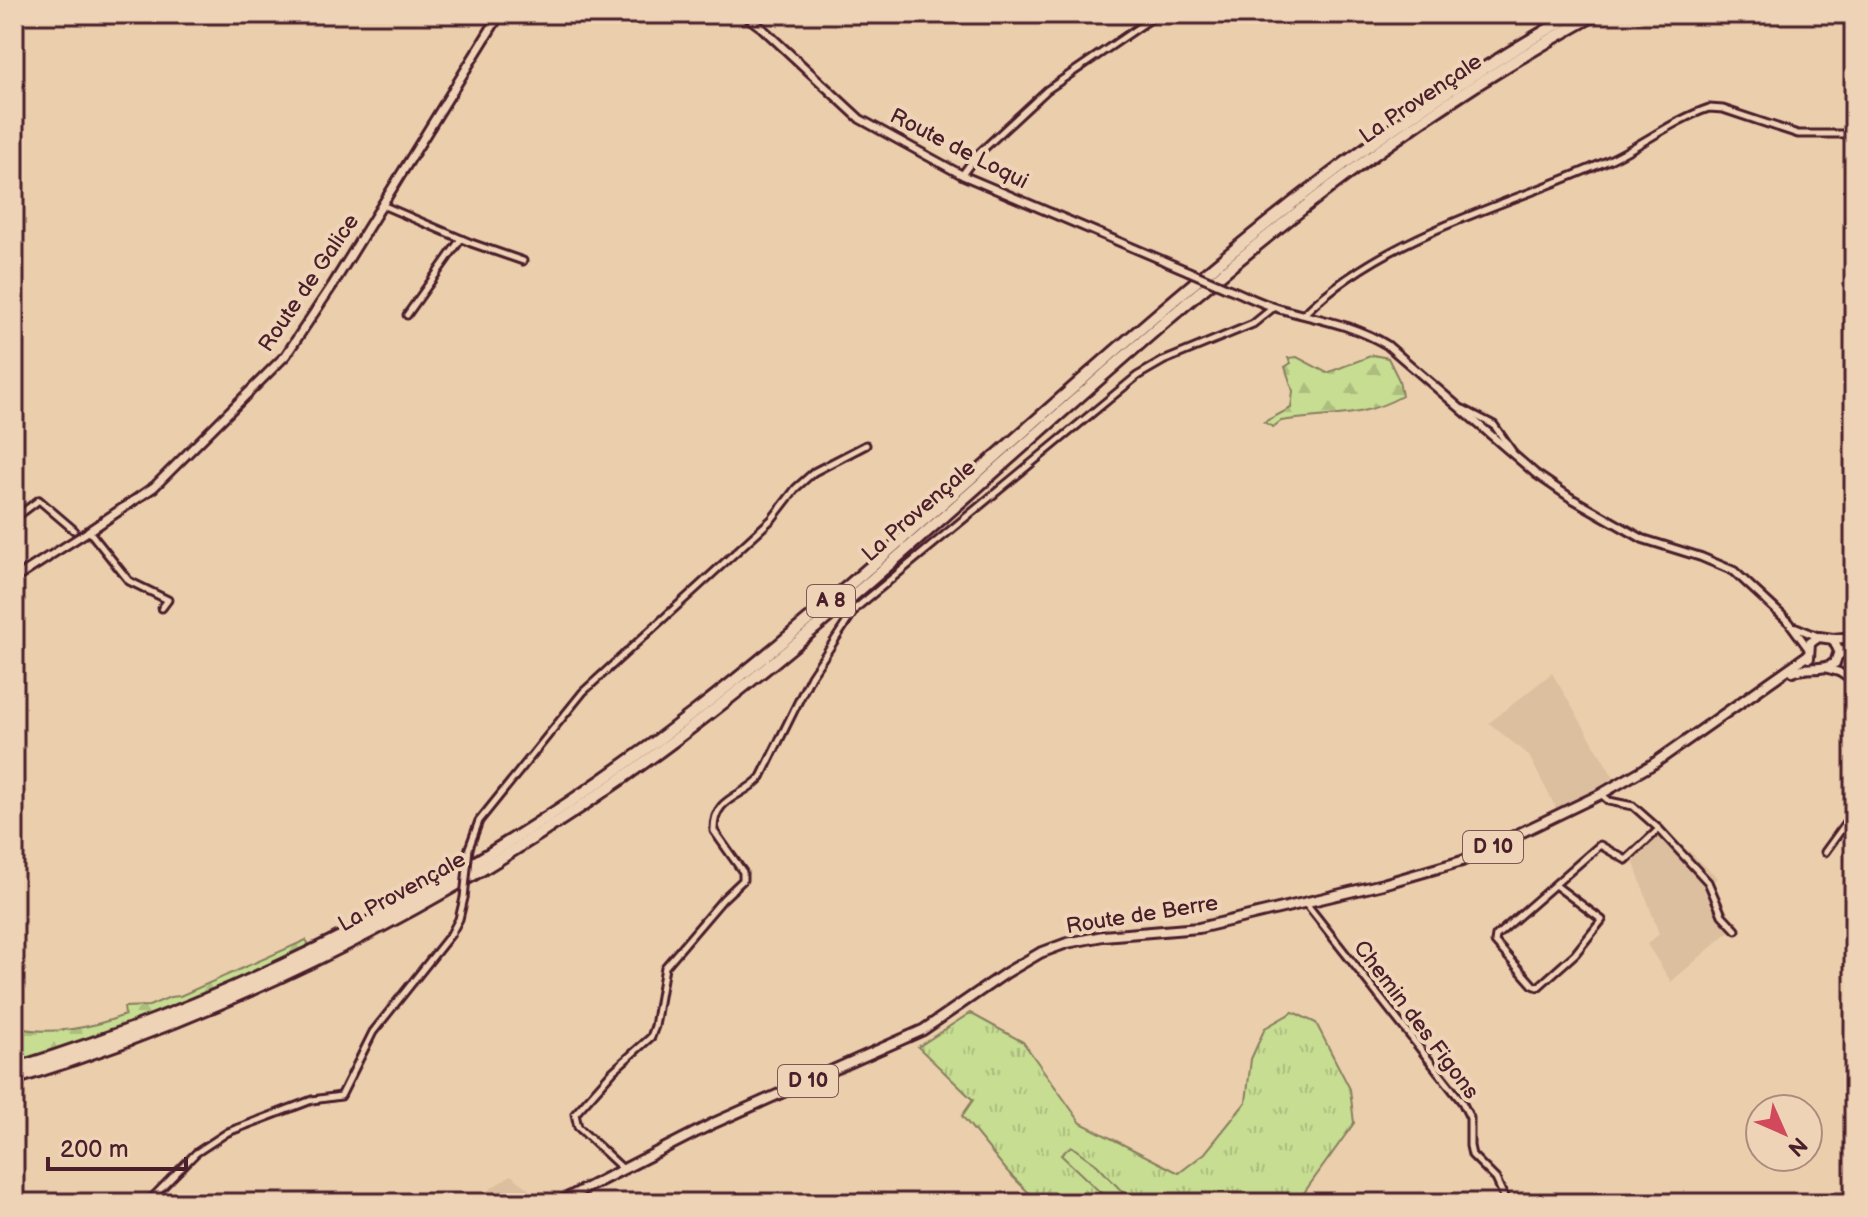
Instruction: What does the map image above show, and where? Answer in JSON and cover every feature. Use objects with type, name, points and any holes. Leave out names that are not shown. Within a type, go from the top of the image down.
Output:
[{"type":"highway","name":"La Provençale","points":[[14,1069],[162,1017],[297,959],[438,885],[565,806],[675,727],[778,645],[1190,287],[1311,189],[1433,101],[1575,14]]},
{"type":"highway","name":"La Provençale","points":[[14,1081],[208,1010],[343,948],[456,887],[598,795],[682,734],[784,653],[1185,305],[1305,207],[1451,102],[1596,14]]},
{"type":"main road","name":"Route de Galice","points":[[89,531],[154,487],[286,355],[500,14]]},
{"type":"main road","name":"Route de Galice","points":[[14,579],[48,557]]},
{"type":"main road","points":[[1819,637],[1854,640],[1840,655],[1820,667],[1808,652],[1819,637]]},
{"type":"main road","points":[[1833,639],[1840,655]]},
{"type":"main road","name":"Route de Berre","points":[[1666,755],[1808,652]]},
{"type":"main road","name":"Route de Berre","points":[[557,1203],[714,1123],[923,1030],[1040,953],[1067,943],[1103,936],[1199,928],[1462,861],[1601,794],[1802,667],[1820,667]]},
{"type":"street","name":"Route de Loqui","points":[[743,14],[860,119],[962,175],[1274,307],[1350,326],[1373,336],[1514,456],[1571,498],[1654,543],[1734,571],[1789,622]]},
{"type":"street","points":[[962,175],[976,156],[1047,90],[1158,14]]},
{"type":"street","points":[[1304,314],[1326,293],[1425,233],[1609,160],[1701,111],[1715,107],[1798,134],[1854,134]]},
{"type":"street","points":[[382,205],[461,239],[523,261]]},
{"type":"street","points":[[407,315],[461,239]]},
{"type":"street","points":[[623,1169],[578,1127],[575,1114],[613,1071],[651,1037],[665,967],[743,880],[743,872],[714,831],[715,818],[730,797],[749,789],[761,777],[801,693],[851,614],[1137,376],[1163,361],[1253,324],[1274,307]]},
{"type":"street","points":[[147,1203],[196,1153],[228,1132],[312,1100],[341,1096],[373,1032],[451,934],[459,919],[469,848],[479,821],[586,689],[772,519],[796,488],[814,472],[866,445]]},
{"type":"street","points":[[15,518],[39,500],[74,530]]},
{"type":"street","points":[[89,531],[129,581],[168,600],[162,608]]},
{"type":"street","name":"Route de Galice","points":[[48,557],[89,531]]},
{"type":"street","points":[[1789,622],[1819,637]]},
{"type":"street","points":[[1789,622],[1808,652]]},
{"type":"street","points":[[1840,655],[1847,676]]},
{"type":"street","points":[[1820,667],[1847,676],[1854,682]]},
{"type":"street","points":[[1601,794],[1609,801],[1633,806],[1659,829],[1708,882],[1722,915],[1736,930]]},
{"type":"street","points":[[1825,852],[1854,812]]},
{"type":"street","points":[[1555,885],[1602,920],[1575,954],[1538,987],[1495,942],[1496,936],[1600,845],[1626,860],[1659,829]]},
{"type":"street","name":"Chemin des Figons","points":[[1305,902],[1462,1102],[1470,1118],[1472,1155],[1496,1179],[1507,1203]]},
{"type":"shaded area","points":[[1552,673],[1614,778],[1557,810],[1529,756],[1489,723]]},
{"type":"shaded area","points":[[1659,834],[1689,851],[1718,878],[1707,885],[1731,930],[1671,982],[1647,944],[1659,934],[1634,863],[1637,852]]},
{"type":"shaded area","points":[[511,1175],[527,1187],[537,1203],[469,1203]]},
{"type":"green space","points":[[1373,355],[1388,358],[1399,380],[1402,396],[1358,412],[1281,421],[1273,427],[1264,422],[1291,408],[1293,391],[1285,367],[1291,363],[1288,358],[1297,357],[1327,373]]},
{"type":"green space","points":[[306,940],[310,946],[201,994],[127,1024],[14,1062],[14,1045],[21,1039],[14,1035],[14,1027],[56,1031],[112,1020],[125,1015],[124,1007],[149,1006],[180,996]]},
{"type":"green space","points":[[1293,1012],[1316,1023],[1350,1089],[1354,1123],[1294,1203],[1037,1201],[1007,1171],[962,1116],[973,1100],[918,1047],[970,1013],[1023,1042],[1081,1123],[1179,1173],[1205,1153],[1246,1102],[1251,1059],[1265,1028]]},
{"type":"green space","points":[[1071,1146],[1097,1165],[1133,1203],[1106,1203],[1101,1193],[1061,1155]]}]
